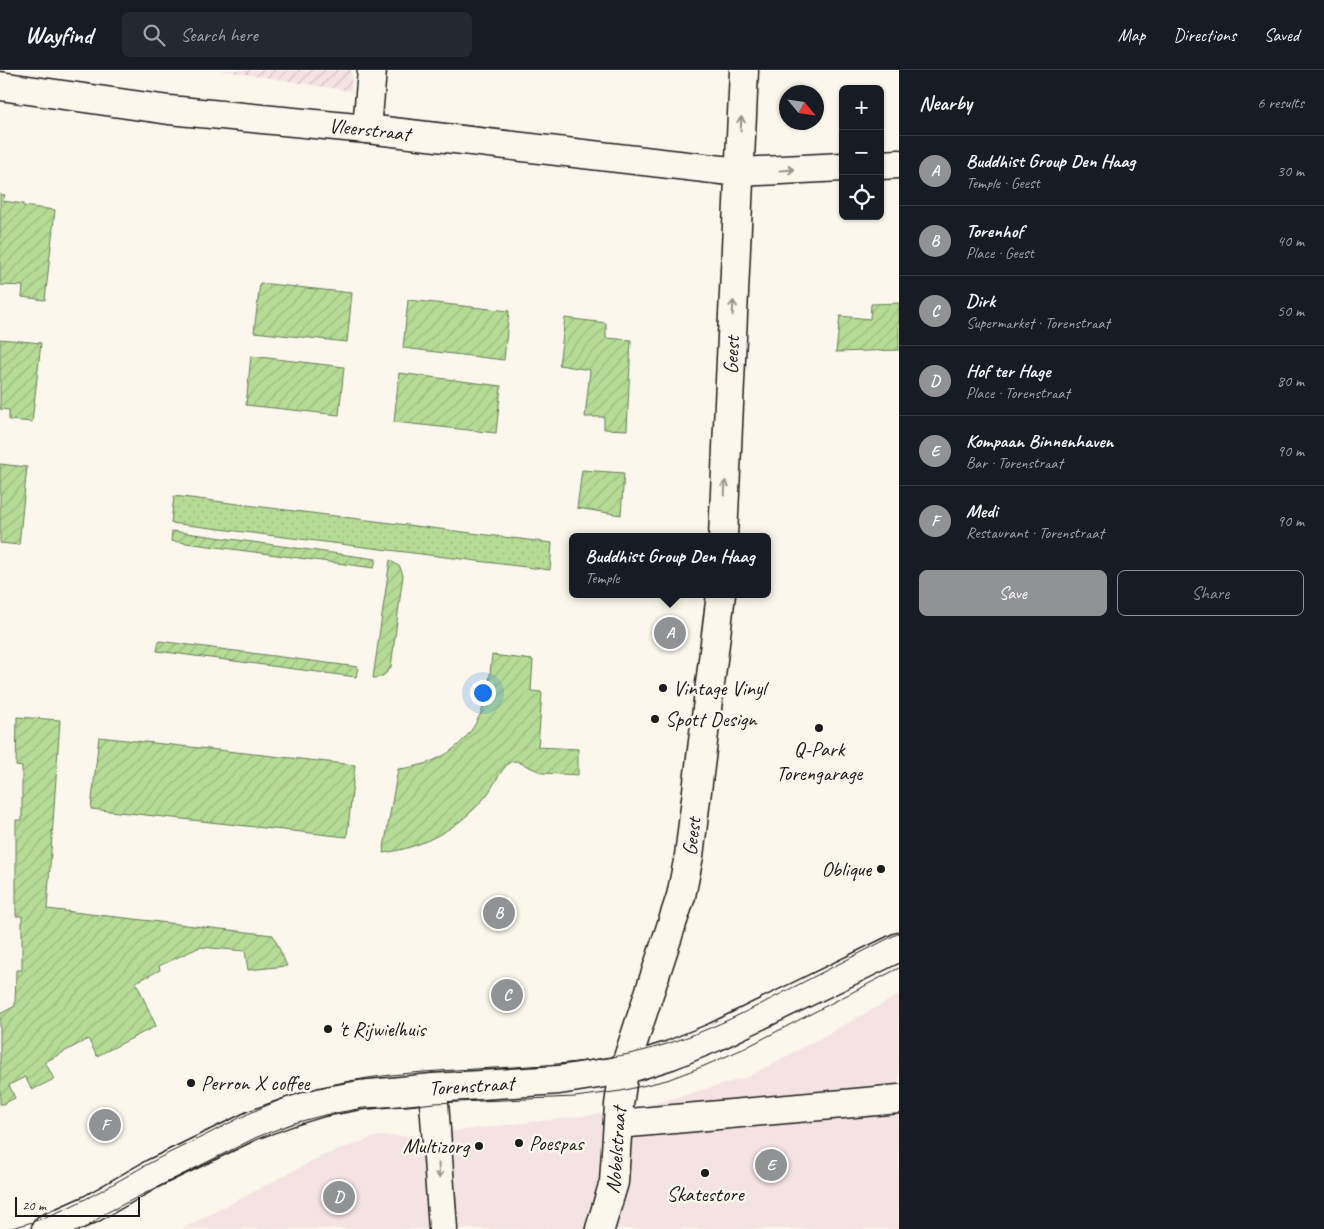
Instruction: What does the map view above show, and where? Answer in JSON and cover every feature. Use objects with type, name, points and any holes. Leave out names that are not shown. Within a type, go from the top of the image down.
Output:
[{"type":"street","points":[[367,129],[372,70]]},
{"type":"street","name":"Geest","points":[[723,533],[744,70]]},
{"type":"street","name":"Vleerstraat","points":[[0,86],[169,110],[367,129],[739,172],[839,167]]},
{"type":"street","points":[[884,165],[899,164]]},
{"type":"street","name":"Geest","points":[[624,1070],[681,896],[688,856],[721,599]]},
{"type":"street","name":"Torenstraat","points":[[46,1229],[91,1208],[154,1173],[253,1125],[322,1102],[360,1095],[433,1088],[559,1080],[624,1070],[671,1056],[715,1038],[899,947]]},
{"type":"street","name":"Nobelstraat","points":[[600,1229],[614,1182],[619,1105],[624,1070]]},
{"type":"street","points":[[433,1088],[443,1229]]},
{"type":"street","points":[[617,1137],[899,1099]]},
{"type":"shaded area","points":[[220,70],[352,70],[351,91]]},
{"type":"shaded area","points":[[899,995],[899,1229],[182,1229],[322,1156],[377,1136],[413,1136],[632,1110],[748,1077]]},
{"type":"green space","points":[[0,194],[5,195],[3,201],[23,204],[23,206],[55,210],[45,300],[22,297],[23,286],[0,285]]},
{"type":"green space","points":[[260,283],[352,293],[347,342],[254,332]]},
{"type":"green space","points":[[408,300],[509,311],[504,360],[403,348]]},
{"type":"green space","points":[[899,303],[899,350],[836,352],[840,316],[870,319],[871,304]]},
{"type":"green space","points":[[565,318],[606,323],[606,338],[631,340],[627,430],[604,429],[604,417],[585,417],[590,370],[559,365]]},
{"type":"green space","points":[[0,339],[41,343],[32,422],[9,420],[9,410],[0,409]]},
{"type":"green space","points":[[251,356],[344,367],[339,415],[246,405]]},
{"type":"green space","points":[[399,373],[501,386],[496,433],[394,422]]},
{"type":"green space","points":[[0,464],[27,467],[19,545],[0,543]]},
{"type":"green space","points":[[582,470],[624,473],[621,515],[577,508]]},
{"type":"green space","points":[[174,496],[552,543],[550,570],[171,523]]},
{"type":"green space","points":[[172,531],[376,559],[374,568],[171,541]]},
{"type":"green space","points":[[390,560],[400,567],[403,575],[391,667],[383,676],[373,678]]},
{"type":"green space","points":[[159,641],[358,667],[356,677],[157,651]]},
{"type":"green space","points":[[492,655],[533,660],[531,691],[542,692],[538,747],[578,749],[578,775],[543,773],[516,761],[510,762],[503,769],[486,796],[453,826],[427,841],[383,853],[398,769],[414,767],[429,762],[442,756],[464,739],[481,714],[489,682]]},
{"type":"green space","points":[[17,717],[60,720],[47,909],[273,935],[287,966],[248,970],[245,951],[200,947],[159,966],[160,970],[136,982],[156,1026],[97,1056],[88,1039],[45,1062],[54,1079],[32,1090],[25,1077],[9,1085],[15,1098],[0,1104],[0,1014],[15,1006],[16,970],[22,970],[22,916],[16,916],[16,820],[22,820],[22,767],[16,766]]},
{"type":"green space","points":[[99,737],[355,765],[347,837],[91,809]]},
{"type":"tram line","points":[[7,1229],[61,1211],[169,1153],[248,1114],[288,1097],[329,1085],[372,1077],[587,1061],[650,1049],[711,1028],[899,933]]},
{"type":"tram line","points":[[84,1229],[106,1213],[257,1137],[294,1123],[363,1108],[575,1097],[621,1091],[667,1080],[745,1048],[899,968]]},
{"type":"place","name":"Buddhist Group Den Haag","points":[[670,633]]},
{"type":"place","name":"Vintage Vinyl","points":[[663,688]]},
{"type":"place","name":"Spott Design","points":[[655,719]]},
{"type":"place","name":"Q-Park Torengarage","points":[[819,728]]},
{"type":"place","name":"Oblique","points":[[881,869]]},
{"type":"place","name":"Torenhof","points":[[499,913]]},
{"type":"place","name":"Dirk","points":[[507,995]]},
{"type":"place","name":"'t Rijwielhuis","points":[[328,1029]]},
{"type":"place","name":"Perron X coffee","points":[[191,1083]]},
{"type":"place","name":"Medi","points":[[105,1125]]},
{"type":"place","name":"Poespas","points":[[519,1143]]},
{"type":"place","name":"Multizorg","points":[[479,1146]]},
{"type":"place","name":"Kompaan Binnenhaven","points":[[771,1165]]},
{"type":"place","name":"Skatestore","points":[[705,1173]]},
{"type":"place","name":"Hof ter Hage","points":[[339,1197]]}]
